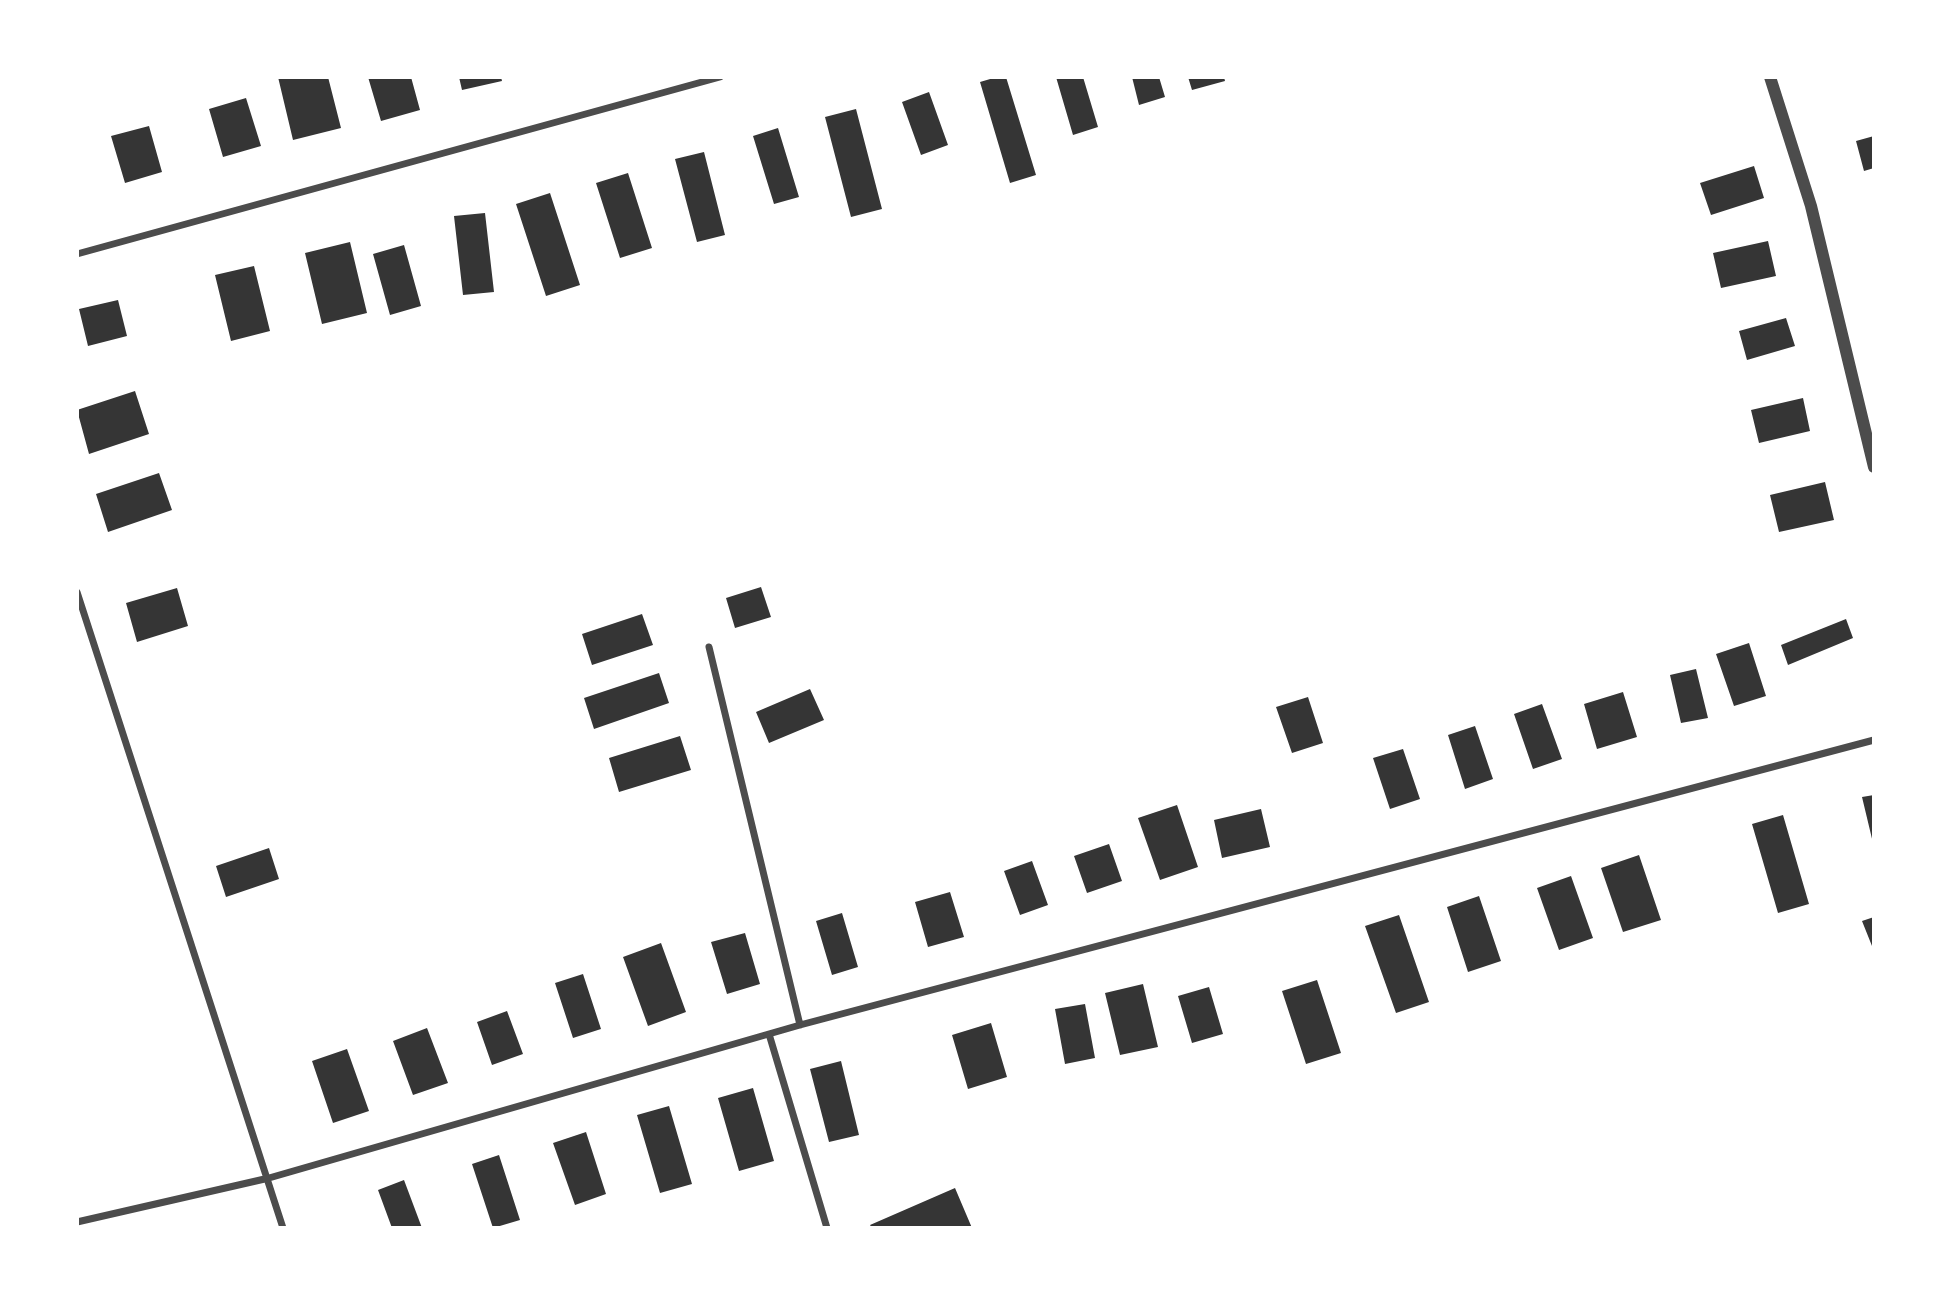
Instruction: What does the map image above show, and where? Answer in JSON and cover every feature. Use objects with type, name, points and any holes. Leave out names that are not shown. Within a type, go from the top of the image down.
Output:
[{"type":"street","points":[[77,254],[720,77]]},
{"type":"street","points":[[1770,77],[1811,206],[1874,467]]},
{"type":"street","points":[[77,592],[283,1228]]},
{"type":"street","points":[[709,647],[800,1025]]},
{"type":"street","points":[[77,1223],[269,1178],[800,1025],[1874,740]]},
{"type":"street","points":[[769,1034],[827,1228]]},
{"type":"building","points":[[278,77],[328,77],[341,128],[293,140]]},
{"type":"building","points":[[368,77],[411,77],[420,110],[381,121]]},
{"type":"building","points":[[459,77],[501,77],[502,81],[462,90]]},
{"type":"building","points":[[1006,77],[1036,175],[1010,183],[980,82]]},
{"type":"building","points":[[1056,77],[1083,77],[1098,127],[1073,135]]},
{"type":"building","points":[[1132,77],[1159,77],[1165,97],[1139,105]]},
{"type":"building","points":[[1188,77],[1224,77],[1225,81],[1192,90]]},
{"type":"building","points":[[929,92],[948,145],[921,155],[902,102]]},
{"type":"building","points":[[246,98],[261,146],[223,157],[209,109]]},
{"type":"building","points":[[856,109],[882,209],[851,217],[825,117]]},
{"type":"building","points":[[149,126],[162,172],[125,183],[111,136]]},
{"type":"building","points":[[778,128],[799,197],[774,204],[753,136]]},
{"type":"building","points":[[1874,136],[1874,168],[1864,171],[1856,141]]},
{"type":"building","points":[[704,152],[725,235],[697,242],[675,159]]},
{"type":"building","points":[[1754,166],[1764,198],[1711,215],[1700,183]]},
{"type":"building","points":[[628,173],[652,248],[620,258],[596,183]]},
{"type":"building","points":[[550,193],[580,285],[546,296],[516,204]]},
{"type":"building","points":[[485,213],[494,292],[463,295],[454,216]]},
{"type":"building","points":[[1768,241],[1776,276],[1721,288],[1713,253]]},
{"type":"building","points":[[350,242],[367,313],[322,324],[305,253]]},
{"type":"building","points":[[404,245],[421,306],[390,315],[373,254]]},
{"type":"building","points":[[254,266],[270,331],[231,341],[215,275]]},
{"type":"building","points":[[118,300],[127,336],[88,346],[79,309]]},
{"type":"building","points":[[1786,318],[1795,346],[1747,360],[1739,331]]},
{"type":"building","points":[[135,391],[149,434],[89,454],[77,410]]},
{"type":"building","points":[[1803,398],[1810,431],[1759,443],[1751,410]]},
{"type":"building","points":[[159,473],[172,510],[108,532],[96,494]]},
{"type":"building","points":[[1825,482],[1834,520],[1779,532],[1770,495]]},
{"type":"building","points":[[761,587],[771,617],[735,628],[726,598]]},
{"type":"building","points":[[177,588],[188,626],[137,642],[126,603]]},
{"type":"building","points":[[642,614],[653,645],[592,665],[582,634]]},
{"type":"building","points":[[1846,619],[1853,638],[1788,665],[1781,645]]},
{"type":"building","points":[[1749,643],[1766,696],[1734,706],[1716,654]]},
{"type":"building","points":[[1696,669],[1708,718],[1681,723],[1670,675]]},
{"type":"building","points":[[659,673],[669,703],[594,729],[584,698]]},
{"type":"building","points":[[810,689],[824,720],[769,743],[756,712]]},
{"type":"building","points":[[1623,692],[1637,737],[1597,749],[1584,704]]},
{"type":"building","points":[[1308,697],[1323,743],[1292,753],[1276,707]]},
{"type":"building","points":[[1542,704],[1562,759],[1533,769],[1514,714]]},
{"type":"building","points":[[1475,726],[1493,779],[1465,789],[1448,735]]},
{"type":"building","points":[[680,736],[691,770],[619,792],[609,758]]},
{"type":"building","points":[[1403,749],[1420,799],[1390,809],[1373,758]]},
{"type":"building","points":[[1874,795],[1874,843],[1873,843],[1862,797]]},
{"type":"building","points":[[1177,805],[1198,867],[1160,880],[1138,818]]},
{"type":"building","points":[[1261,809],[1270,847],[1222,858],[1214,820]]},
{"type":"building","points":[[1783,815],[1809,904],[1778,913],[1752,824]]},
{"type":"building","points":[[1109,844],[1122,881],[1087,893],[1074,856]]},
{"type":"building","points":[[269,848],[279,879],[226,897],[216,866]]},
{"type":"building","points":[[1639,855],[1661,920],[1623,932],[1601,868]]},
{"type":"building","points":[[1032,861],[1048,905],[1020,915],[1004,871]]},
{"type":"building","points":[[1571,876],[1593,938],[1559,950],[1537,888]]},
{"type":"building","points":[[950,892],[964,937],[928,947],[915,902]]},
{"type":"building","points":[[1479,896],[1501,961],[1468,972],[1447,907]]},
{"type":"building","points":[[842,913],[858,967],[832,975],[816,921]]},
{"type":"building","points":[[1399,915],[1429,1002],[1396,1013],[1365,926]]},
{"type":"building","points":[[1874,917],[1874,951],[1862,921]]},
{"type":"building","points":[[745,933],[760,984],[727,994],[711,942]]},
{"type":"building","points":[[661,943],[686,1012],[648,1026],[623,957]]},
{"type":"building","points":[[583,974],[601,1029],[573,1038],[555,983]]},
{"type":"building","points":[[1317,980],[1341,1053],[1306,1064],[1282,991]]},
{"type":"building","points":[[1143,984],[1158,1047],[1120,1055],[1105,993]]},
{"type":"building","points":[[1209,987],[1223,1034],[1192,1043],[1178,996]]},
{"type":"building","points":[[1085,1004],[1095,1058],[1065,1064],[1055,1009]]},
{"type":"building","points":[[507,1011],[523,1054],[492,1065],[477,1022]]},
{"type":"building","points":[[991,1023],[1007,1077],[968,1089],[952,1035]]},
{"type":"building","points":[[427,1028],[448,1083],[413,1095],[393,1041]]},
{"type":"building","points":[[347,1049],[369,1111],[333,1123],[312,1061]]},
{"type":"building","points":[[841,1061],[859,1135],[829,1142],[810,1069]]},
{"type":"building","points":[[753,1088],[774,1161],[739,1171],[718,1098]]},
{"type":"building","points":[[669,1106],[692,1184],[660,1193],[637,1115]]},
{"type":"building","points":[[586,1132],[606,1194],[575,1205],[553,1143]]},
{"type":"building","points":[[499,1155],[520,1220],[493,1228],[472,1164]]},
{"type":"building","points":[[404,1180],[422,1228],[392,1228],[378,1190]]},
{"type":"building","points":[[955,1188],[972,1228],[872,1228],[870,1225]]}]
